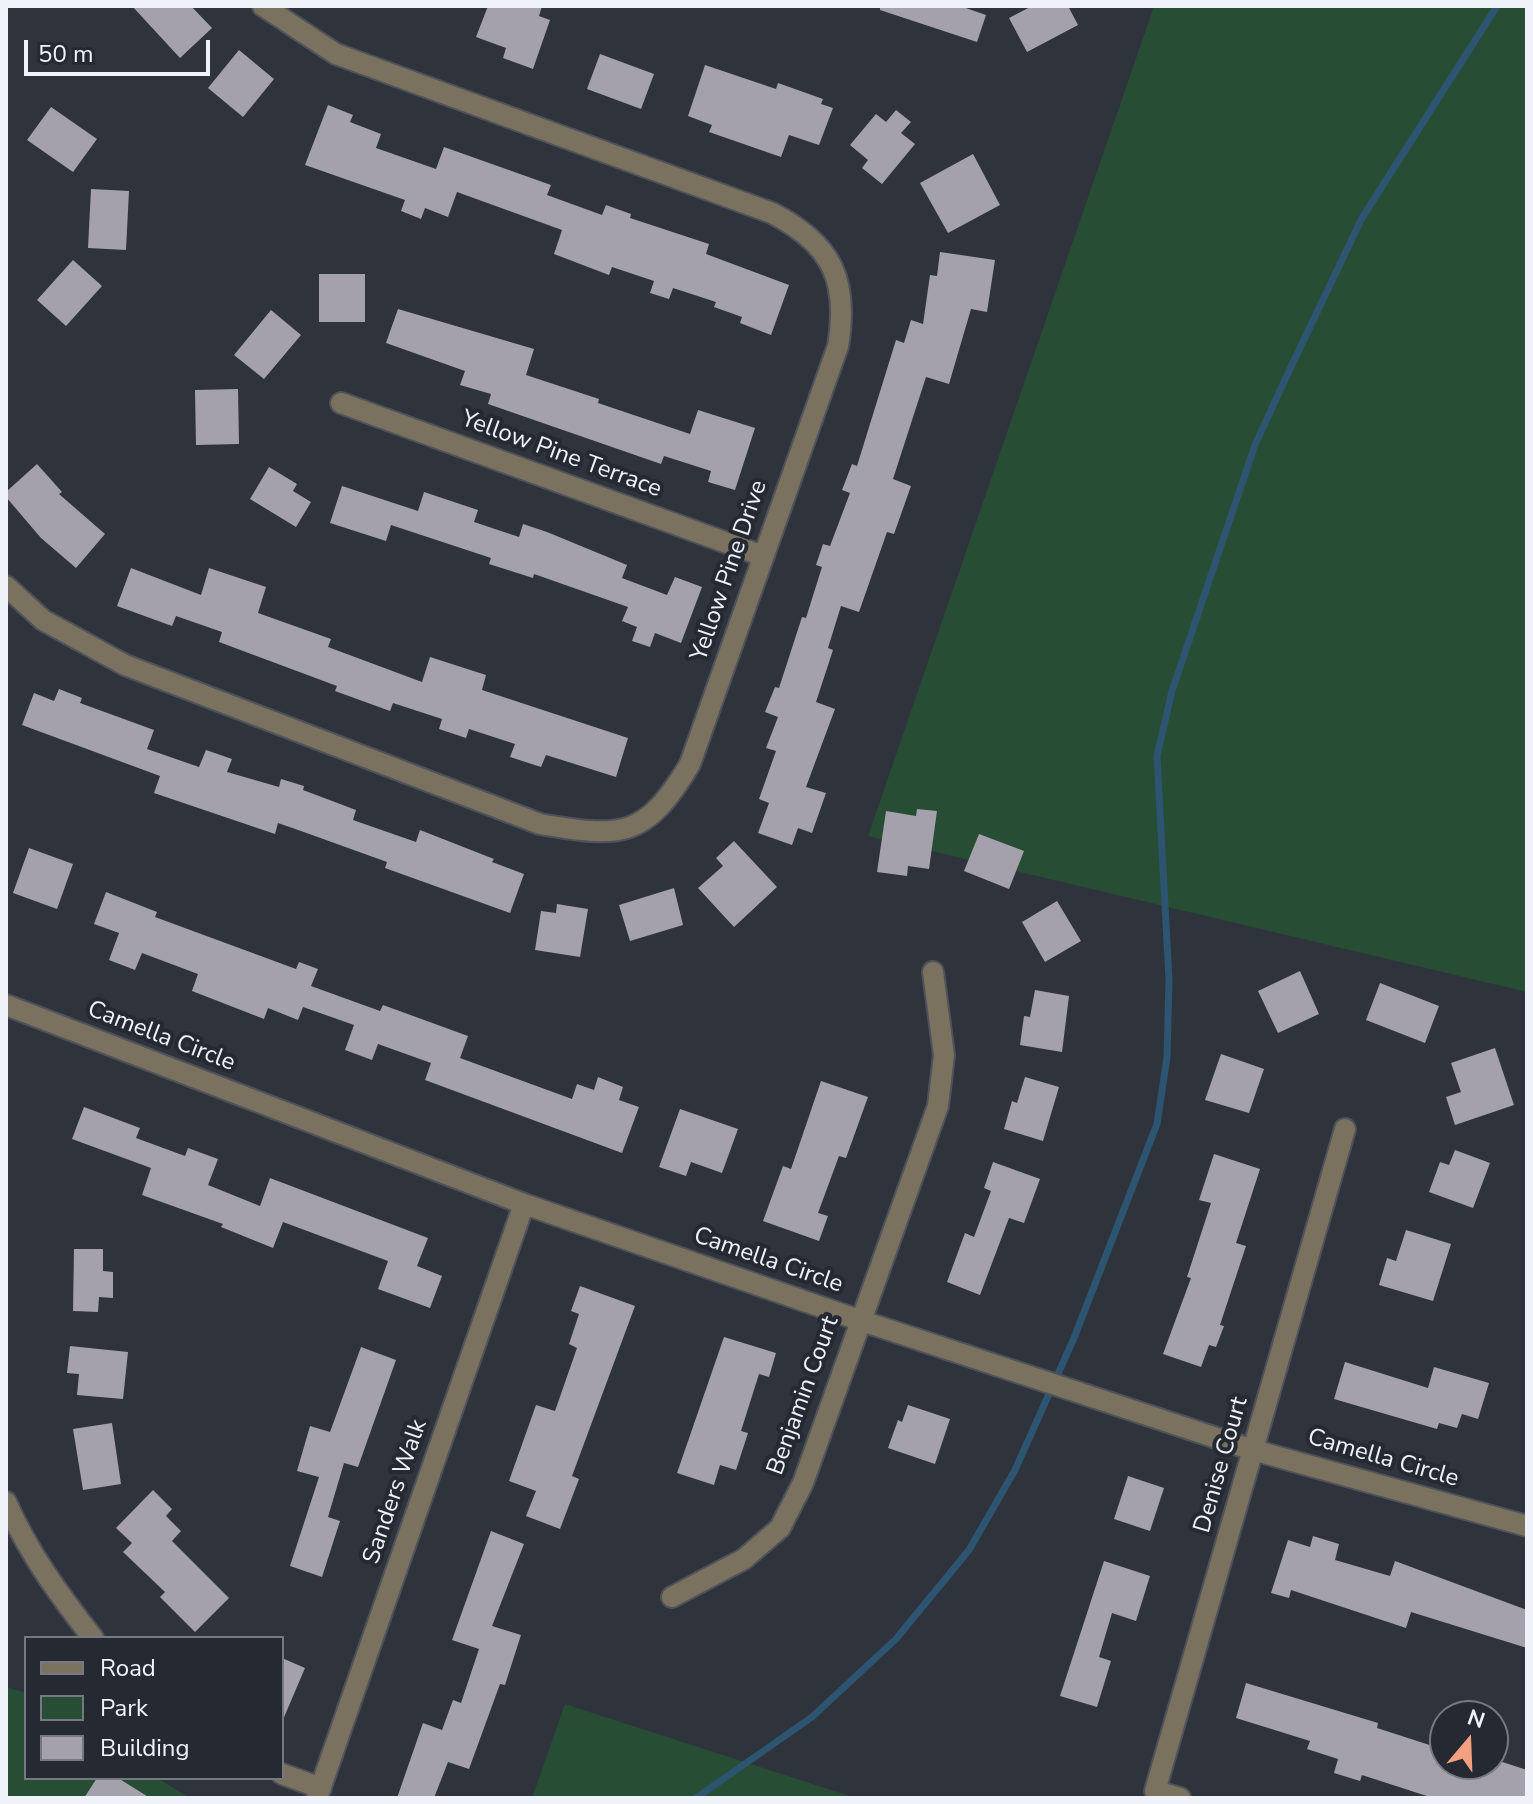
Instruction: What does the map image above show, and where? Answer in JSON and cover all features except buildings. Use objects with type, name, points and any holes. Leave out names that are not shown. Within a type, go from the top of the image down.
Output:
[{"type":"street","name":"Yellow Pine Drive","points":[[6,586],[43,620],[125,665],[540,824],[601,834],[637,825],[666,804],[690,764],[838,346],[844,311],[838,278],[821,249],[803,229],[772,213],[336,54],[263,6]]},
{"type":"street","name":"Yellow Pine Terrace","points":[[341,403],[763,556]]},
{"type":"street","name":"Benjamin Court","points":[[672,1597],[744,1559],[780,1528],[803,1483],[938,1106],[944,1055],[933,972]]},
{"type":"street","name":"Camella Circle","points":[[6,1005],[524,1204],[859,1320],[1253,1450],[1527,1526]]},
{"type":"street","name":"Denise Court","points":[[1180,1798],[1155,1791],[1345,1129]]},
{"type":"street","name":"Sanders Walk","points":[[319,1793],[524,1204]]},
{"type":"street","points":[[6,1502],[21,1536],[57,1592],[91,1636]]},
{"type":"street","points":[[284,1775],[319,1793]]},
{"type":"green space","points":[[1154,6],[1527,6],[1527,992],[868,836]]},
{"type":"green space","points":[[6,1687],[24,1692],[24,1780],[160,1780],[190,1798],[6,1798]]},
{"type":"green space","points":[[565,1704],[856,1798],[532,1798]]},
{"type":"waterway","points":[[696,1798],[812,1717],[896,1639],[969,1550],[1015,1470],[1074,1338],[1157,1124],[1167,1057],[1169,980],[1157,756],[1172,691],[1255,445],[1289,371],[1362,218],[1497,6]]}]
